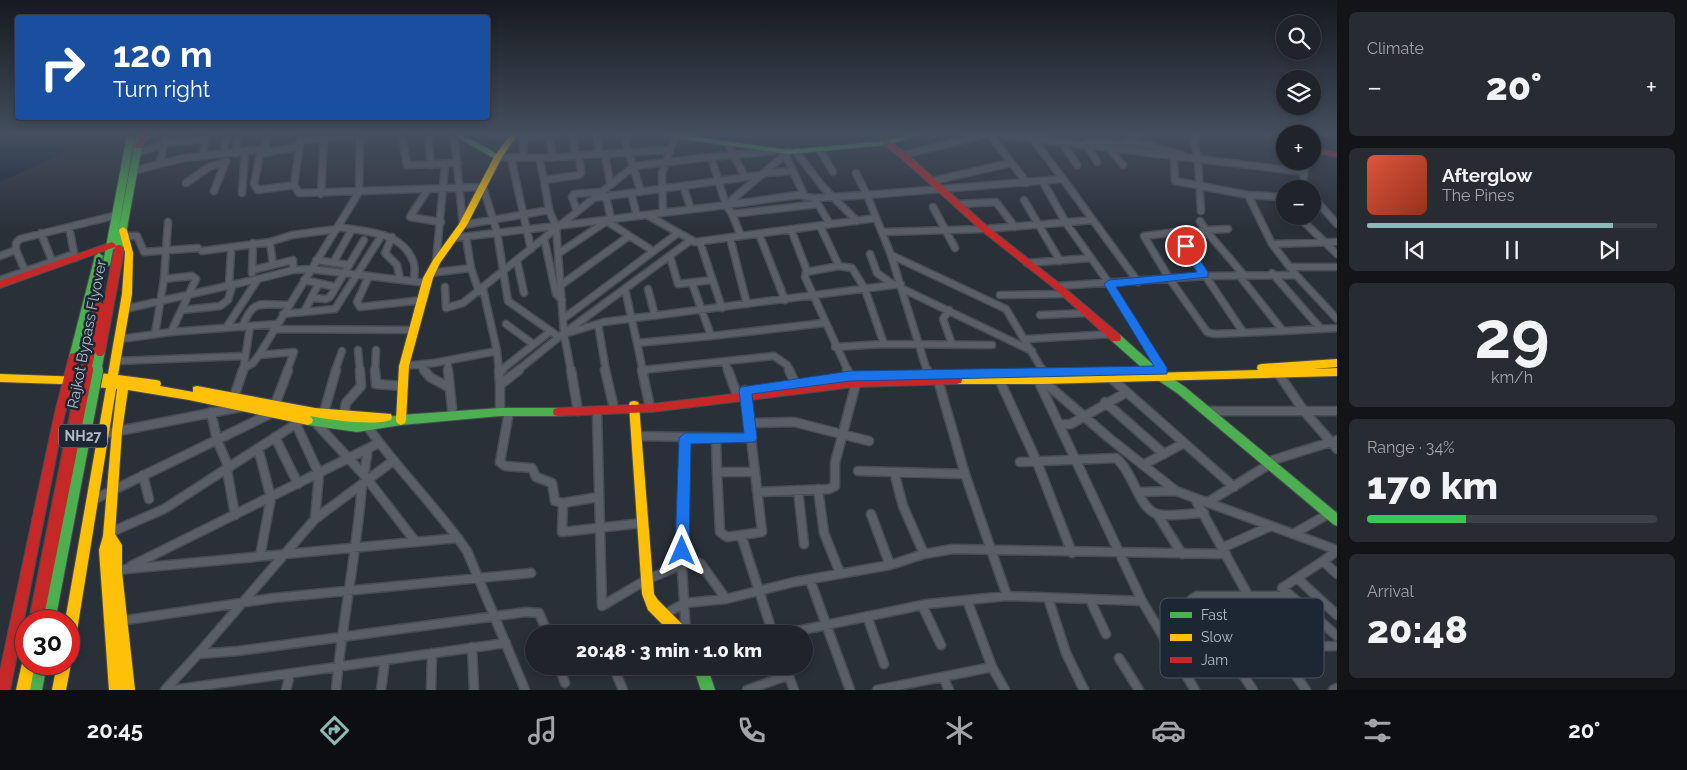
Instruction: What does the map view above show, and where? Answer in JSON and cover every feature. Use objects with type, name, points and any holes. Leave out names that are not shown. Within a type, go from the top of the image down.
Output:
[{"type":"main road","name":"NH27","points":[[110,253],[125,167]]},
{"type":"main road","name":"NH27","points":[[124,233],[135,167]]},
{"type":"main road","points":[[406,417],[402,386],[404,366],[429,278],[436,262],[463,225],[493,167]]},
{"type":"main road","points":[[917,167],[985,229],[1057,286],[1160,375],[1207,411],[1337,528]]},
{"type":"main road","points":[[116,690],[116,544],[109,535],[117,432],[116,361],[125,310],[129,253],[124,233]]},
{"type":"main road","name":"Rajkot Bypass Flyover","points":[[38,610],[110,253],[124,233]]},
{"type":"main road","points":[[0,285],[74,256],[110,253]]},
{"type":"main road","points":[[0,290],[110,253]]},
{"type":"main road","points":[[3,690],[59,417],[69,378],[110,253]]},
{"type":"main road","name":"Rajkot Bypass Flyover","points":[[50,610],[110,253]]},
{"type":"main road","points":[[1277,371],[1337,363]]},
{"type":"main road","points":[[435,414],[452,410],[577,409],[613,404],[634,407],[649,403],[742,393],[795,383],[852,379],[1160,375],[1277,371],[1337,372]]},
{"type":"main road","points":[[0,373],[116,383],[234,400],[319,419],[366,423],[435,414],[503,410]]},
{"type":"main road","points":[[932,378],[1000,381],[1040,377],[1111,378],[1160,375]]},
{"type":"main road","points":[[1160,375],[1172,391],[1337,520]]},
{"type":"main road","points":[[0,378],[69,378]]},
{"type":"main road","points":[[577,409],[597,412],[852,379]]},
{"type":"main road","points":[[74,610],[103,434],[116,383]]},
{"type":"main road","points":[[234,400],[246,406],[273,409],[299,422],[319,419],[343,419],[366,423]]},
{"type":"main road","points":[[634,407],[649,600],[673,625]]},
{"type":"main road","points":[[116,622],[128,690]]},
{"type":"main road","points":[[23,690],[26,675]]},
{"type":"main road","points":[[35,690],[38,675]]},
{"type":"main road","points":[[59,690],[62,675]]},
{"type":"main road","points":[[703,675],[708,690]]},
{"type":"street","points":[[134,171],[145,167]]},
{"type":"street","points":[[186,183],[209,167]]},
{"type":"street","points":[[214,191],[223,167]]},
{"type":"street","points":[[242,193],[244,167]]},
{"type":"street","points":[[258,167],[255,188],[263,190],[294,186]]},
{"type":"street","points":[[297,167],[294,186],[300,193],[321,194],[483,187],[497,232],[508,301],[551,331],[562,336],[598,324],[630,319],[899,286]]},
{"type":"street","points":[[321,194],[322,167]]},
{"type":"street","points":[[244,368],[253,363],[259,354],[274,326],[359,192],[359,167]]},
{"type":"street","points":[[436,262],[446,167]]},
{"type":"street","points":[[459,167],[463,225],[549,210]]},
{"type":"street","points":[[512,167],[531,249]]},
{"type":"street","points":[[542,167],[549,210],[556,226],[564,319],[562,336],[577,409]]},
{"type":"street","points":[[544,180],[579,175],[581,173],[580,167]]},
{"type":"street","points":[[607,167],[610,183]]},
{"type":"street","points":[[445,287],[446,308],[458,306],[504,272],[556,226],[632,167]]},
{"type":"street","points":[[632,167],[641,192]]},
{"type":"street","points":[[663,212],[660,189],[664,167]]},
{"type":"street","points":[[715,167],[726,205],[741,236]]},
{"type":"street","points":[[740,167],[745,178]]},
{"type":"street","points":[[726,205],[772,167]]},
{"type":"street","points":[[792,167],[804,196]]},
{"type":"street","points":[[804,167],[857,220]]},
{"type":"street","points":[[831,167],[834,172]]},
{"type":"street","points":[[937,185],[993,167]]},
{"type":"street","points":[[1014,167],[1026,183]]},
{"type":"street","points":[[1054,167],[1138,282]]},
{"type":"street","points":[[1174,167],[1174,180],[1199,187],[1248,195],[1276,197]]},
{"type":"street","points":[[1198,167],[1201,210]]},
{"type":"street","points":[[1262,167],[1304,172],[1304,180]]},
{"type":"street","points":[[592,198],[792,171]]},
{"type":"street","points":[[856,173],[892,255],[899,286],[918,344],[932,378],[1007,596]]},
{"type":"street","points":[[732,214],[833,197],[867,195],[937,185],[1026,183],[1063,180]]},
{"type":"street","points":[[1043,182],[1066,223],[1109,284],[1160,375]]},
{"type":"street","points":[[683,186],[691,209]]},
{"type":"street","points":[[428,189],[410,218],[441,222]]},
{"type":"street","points":[[577,210],[572,197],[574,194],[600,192]]},
{"type":"street","points":[[631,193],[638,216]]},
{"type":"street","points":[[1248,195],[1272,244],[1296,274],[1337,319]]},
{"type":"street","points":[[606,196],[608,220],[653,251]]},
{"type":"street","points":[[453,238],[804,196],[816,201],[830,224]]},
{"type":"street","points":[[1024,200],[1060,261]]},
{"type":"street","points":[[957,204],[996,202],[1015,227]]},
{"type":"street","points":[[1321,206],[1337,224]]},
{"type":"street","points":[[934,207],[956,248]]},
{"type":"street","points":[[647,214],[691,240],[700,242],[876,218]]},
{"type":"street","points":[[25,270],[16,250],[16,243],[20,239],[117,215]]},
{"type":"street","points":[[559,253],[608,220]]},
{"type":"street","points":[[882,232],[985,229],[1093,220]]},
{"type":"street","points":[[1200,221],[1283,331]]},
{"type":"street","points":[[155,334],[164,279],[168,222]]},
{"type":"street","points":[[1307,225],[1337,254]]},
{"type":"street","points":[[124,233],[137,236],[144,252],[200,250],[270,242],[292,235],[338,226],[392,238],[405,249],[414,262],[414,281]]},
{"type":"street","points":[[820,226],[839,266]]},
{"type":"street","points":[[0,280],[52,261],[74,256],[69,227]]},
{"type":"street","points":[[1228,229],[1147,234],[1144,236],[1169,278],[1208,332],[1214,334],[1337,328]]},
{"type":"street","points":[[333,263],[351,230]]},
{"type":"street","points":[[791,230],[808,272]]},
{"type":"street","points":[[1176,232],[1244,332]]},
{"type":"street","points":[[564,319],[678,233]]},
{"type":"street","points":[[41,234],[52,261]]},
{"type":"street","points":[[759,234],[786,300]]},
{"type":"street","points":[[561,285],[630,236]]},
{"type":"street","points":[[466,237],[470,268],[481,290],[500,370],[503,410],[501,464],[532,468],[536,477],[552,483],[555,501],[562,503],[598,497]]},
{"type":"street","points":[[283,314],[335,309],[380,238]]},
{"type":"street","points":[[392,238],[385,253],[397,265],[400,279]]},
{"type":"street","points":[[544,238],[556,294],[562,300]]},
{"type":"street","points":[[730,238],[747,304]]},
{"type":"street","points":[[312,298],[328,298],[364,240]]},
{"type":"street","points":[[500,385],[562,336],[691,240]]},
{"type":"street","points":[[270,242],[273,265]]},
{"type":"street","points":[[700,242],[722,308]]},
{"type":"street","points":[[1272,244],[1337,242]]},
{"type":"street","points":[[226,328],[255,280],[252,270],[253,243]]},
{"type":"street","points":[[0,256],[16,250]]},
{"type":"street","points":[[182,310],[220,306],[228,300],[231,285],[231,252]]},
{"type":"street","points":[[870,254],[873,267],[878,275],[1032,352]]},
{"type":"street","points":[[892,255],[1006,309]]},
{"type":"street","points":[[670,256],[678,284],[712,280]]},
{"type":"street","points":[[1027,263],[1091,258]]},
{"type":"street","points":[[252,270],[293,260],[293,270]]},
{"type":"street","points":[[316,260],[349,265]]},
{"type":"street","points":[[517,260],[524,293]]},
{"type":"street","points":[[759,492],[833,488],[835,462],[841,434],[854,395],[852,379],[835,347],[804,276],[808,272],[839,266],[852,268],[864,289],[884,344]]},
{"type":"street","points":[[1291,267],[1337,267]]},
{"type":"street","points":[[125,310],[293,270],[310,269],[414,281],[470,268]]},
{"type":"street","points":[[1272,274],[1321,329]]},
{"type":"street","points":[[1057,286],[1138,282],[1205,275],[1296,274]]},
{"type":"street","points":[[369,276],[357,302],[360,307],[423,300]]},
{"type":"street","points":[[164,279],[196,277],[171,332]]},
{"type":"street","points":[[304,280],[336,287]]},
{"type":"street","points":[[304,312],[319,283]]},
{"type":"street","points":[[692,283],[711,336]]},
{"type":"street","points":[[625,289],[649,403]]},
{"type":"street","points":[[648,289],[655,316]]},
{"type":"street","points":[[985,298],[1000,295],[1066,294]]},
{"type":"street","points":[[1000,295],[1006,309],[1026,339],[1059,425],[1075,460],[1142,601],[1160,632]]},
{"type":"street","points":[[234,400],[244,368],[246,327],[250,310],[255,305],[288,305]]},
{"type":"street","points":[[949,310],[943,319],[952,344]]},
{"type":"street","points":[[1040,315],[1087,313]]},
{"type":"street","points":[[637,343],[824,323]]},
{"type":"street","points":[[506,324],[533,344]]},
{"type":"street","points":[[598,324],[601,351],[613,404]]},
{"type":"street","points":[[120,339],[171,332],[274,326],[415,330]]},
{"type":"street","points":[[500,370],[551,331]]},
{"type":"street","points":[[1026,339],[1113,334]]},
{"type":"street","points":[[835,347],[884,344],[992,345]]},
{"type":"street","points":[[343,419],[346,403],[361,386],[358,350]]},
{"type":"street","points":[[376,350],[374,382],[376,384],[402,386]]},
{"type":"street","points":[[342,351],[319,419],[348,460],[415,541]]},
{"type":"street","points":[[404,366],[448,361],[497,351]]},
{"type":"street","points":[[93,500],[217,440],[273,409],[294,352],[259,354]]},
{"type":"street","points":[[116,361],[245,356]]},
{"type":"street","points":[[643,370],[774,356],[787,365],[795,383]]},
{"type":"street","points":[[448,361],[448,387],[452,410]]},
{"type":"street","points":[[716,439],[720,532],[727,537],[762,532],[759,492],[742,393],[725,362]]},
{"type":"street","points":[[420,365],[425,373],[448,387]]},
{"type":"street","points":[[1277,371],[1304,411],[1334,441],[1337,449]]},
{"type":"street","points":[[1040,377],[1176,491],[1337,551]]},
{"type":"street","points":[[1111,378],[1234,487]]},
{"type":"street","points":[[1000,381],[1037,462],[1072,552]]},
{"type":"street","points":[[1059,425],[1071,424],[1105,402],[1127,392]]},
{"type":"street","points":[[1105,402],[1164,454]]},
{"type":"street","points":[[103,434],[246,406]]},
{"type":"street","points":[[1207,411],[1337,411]]},
{"type":"street","points":[[211,412],[217,440],[228,469],[235,515]]},
{"type":"street","points":[[597,412],[602,606],[646,580],[693,560],[701,564],[726,599]]},
{"type":"street","points":[[109,535],[158,513],[299,422],[319,474],[315,519]]},
{"type":"street","points":[[748,423],[794,422],[869,441]]},
{"type":"street","points":[[366,423],[393,461],[467,551],[525,690]]},
{"type":"street","points":[[636,436],[716,439],[750,438]]},
{"type":"street","points":[[275,437],[298,484]]},
{"type":"street","points":[[685,438],[682,566],[686,625]]},
{"type":"street","points":[[1208,502],[1266,465],[1334,441]]},
{"type":"street","points":[[116,572],[271,498],[379,443]]},
{"type":"street","points":[[1143,465],[1184,443]]},
{"type":"street","points":[[258,448],[271,498],[260,556]]},
{"type":"street","points":[[336,690],[347,590],[368,449]]},
{"type":"street","points":[[1020,462],[1121,459],[1146,507],[1157,514],[1182,554]]},
{"type":"street","points":[[165,690],[287,554],[315,519],[364,480],[393,461]]},
{"type":"street","points":[[858,471],[964,474]]},
{"type":"street","points":[[717,472],[755,472]]},
{"type":"street","points":[[894,472],[903,506],[924,554]]},
{"type":"street","points":[[143,475],[149,499]]},
{"type":"street","points":[[818,489],[824,532],[840,573]]},
{"type":"street","points":[[798,490],[804,544]]},
{"type":"street","points":[[1138,492],[1176,491]]},
{"type":"street","points":[[1194,498],[1204,513],[1204,520],[1224,551],[1248,596]]},
{"type":"street","points":[[562,503],[562,532],[600,530],[642,523]]},
{"type":"street","points":[[1157,514],[1204,513]]},
{"type":"street","points":[[871,514],[890,566]]},
{"type":"street","points":[[1293,534],[1323,517]]},
{"type":"street","points":[[663,615],[685,603],[726,599],[840,573],[890,566],[924,554],[953,549],[1120,554],[1182,554],[1224,551],[1270,526]]},
{"type":"street","points":[[741,535],[770,625]]},
{"type":"street","points":[[116,572],[260,556],[458,538]]},
{"type":"street","points":[[1292,598],[1283,586],[1337,551]]},
{"type":"street","points":[[1323,561],[1337,574]]},
{"type":"street","points":[[116,622],[243,602],[347,590],[531,573]]},
{"type":"street","points":[[1297,578],[1319,598]]},
{"type":"street","points":[[810,580],[850,690]]},
{"type":"street","points":[[813,627],[922,605],[1007,596],[1142,601]]},
{"type":"street","points":[[1194,598],[1197,596],[1290,596]]},
{"type":"street","points":[[1048,598],[1066,653],[1084,690]]},
{"type":"street","points":[[967,600],[992,667],[1005,690]]},
{"type":"street","points":[[1090,600],[1106,634]]},
{"type":"street","points":[[1324,602],[1337,614]]},
{"type":"street","points":[[922,605],[941,645]]},
{"type":"street","points":[[198,654],[238,651],[494,615],[534,612],[542,617],[545,625]]},
{"type":"street","points":[[867,616],[884,664]]},
{"type":"street","points":[[1324,625],[1337,636]]},
{"type":"street","points":[[172,690],[240,685],[290,674],[506,643]]},
{"type":"street","points":[[1324,646],[1337,646]]},
{"type":"street","points":[[472,648],[474,690]]},
{"type":"street","points":[[431,690],[432,653]]},
{"type":"street","points":[[1119,658],[1139,690]]},
{"type":"street","points":[[381,690],[385,660]]},
{"type":"street","points":[[877,690],[992,667]]},
{"type":"street","points":[[286,690],[290,674]]},
{"type":"street","points":[[562,675],[565,683]]},
{"type":"street","points":[[615,675],[620,689]]},
{"type":"street","points":[[747,690],[779,675]]},
{"type":"street","points":[[788,675],[794,690]]},
{"type":"street","points":[[943,677],[949,690]]},
{"type":"street","points":[[1188,678],[1195,690]]},
{"type":"street","points":[[1244,678],[1253,690]]},
{"type":"street","points":[[1298,678],[1306,690]]},
{"type":"street","points":[[1333,690],[1337,688]]},
{"type":"water","points":[[0,167],[33,167],[0,182]]},
{"type":"traffic: fast","points":[[108,263],[125,167]]},
{"type":"traffic: fast","points":[[119,250],[134,167]]},
{"type":"traffic: fast","points":[[74,357],[99,256]]},
{"type":"traffic: fast","points":[[1116,338],[1153,371],[1181,390],[1337,520]]},
{"type":"traffic: fast","points":[[50,610],[100,351]]},
{"type":"traffic: fast","points":[[308,420],[357,427],[401,420],[500,412],[558,412]]},
{"type":"traffic: fast","points":[[35,690],[38,675]]},
{"type":"traffic: fast","points":[[703,675],[708,690]]},
{"type":"traffic: slow","points":[[401,420],[404,366],[428,278],[436,262],[463,225],[493,167]]},
{"type":"traffic: slow","points":[[74,610],[127,294],[129,253],[123,230]]},
{"type":"traffic: slow","points":[[1262,368],[1337,363]]},
{"type":"traffic: slow","points":[[957,380],[1043,380],[1337,372]]},
{"type":"traffic: slow","points":[[88,376],[156,384]]},
{"type":"traffic: slow","points":[[0,378],[60,379],[129,386],[249,407],[308,420]]},
{"type":"traffic: slow","points":[[116,690],[105,550],[109,536],[117,431],[123,387]]},
{"type":"traffic: slow","points":[[197,390],[315,413],[339,416],[387,417]]},
{"type":"traffic: slow","points":[[634,405],[648,594],[653,605],[673,625]]},
{"type":"traffic: slow","points":[[109,536],[116,545],[116,572],[128,690]]},
{"type":"traffic: slow","points":[[23,690],[26,675]]},
{"type":"traffic: slow","points":[[59,690],[62,675]]},
{"type":"traffic: jam","points":[[917,167],[985,229],[1057,286],[1116,338]]},
{"type":"traffic: jam","points":[[0,285],[112,245]]},
{"type":"traffic: jam","points":[[100,351],[119,250]]},
{"type":"traffic: jam","points":[[38,610],[99,307]]},
{"type":"traffic: jam","points":[[3,690],[59,417],[74,357]]},
{"type":"traffic: jam","points":[[558,412],[652,408],[854,383],[957,380]]},
{"type":"route","points":[[682,551],[685,438],[750,438],[745,390],[850,376],[1162,371],[1109,284],[1205,275],[1186,246]]}]
